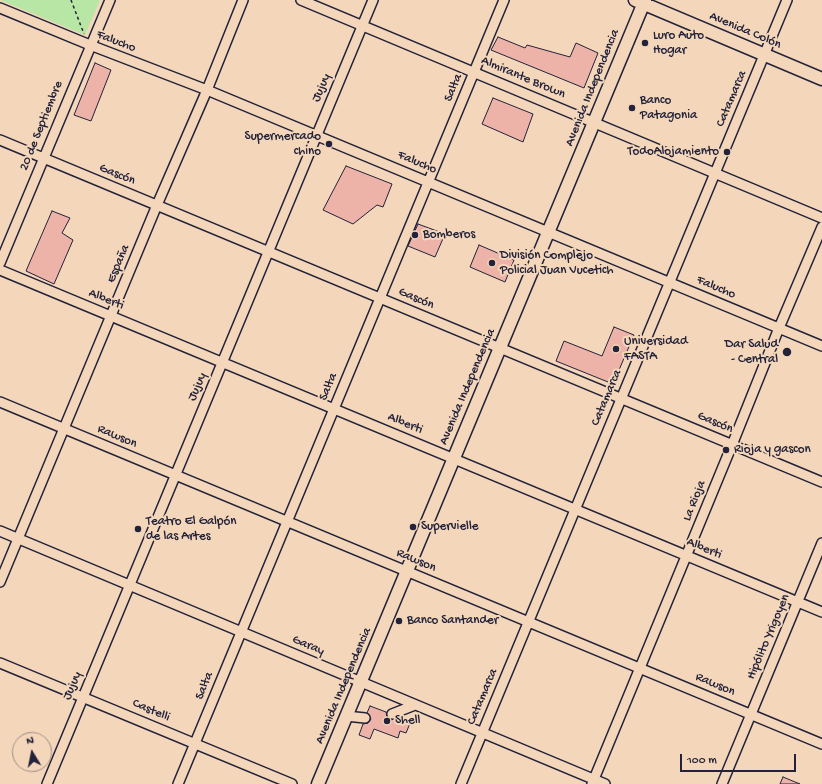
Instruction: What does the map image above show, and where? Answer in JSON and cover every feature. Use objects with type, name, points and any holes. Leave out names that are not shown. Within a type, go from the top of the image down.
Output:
[{"type":"main road","name":"Avenida Colón","points":[[641,1],[822,79]]},
{"type":"main road","name":"Avenida Independencia","points":[[318,784],[594,123],[641,1]]},
{"type":"street","name":"20 de Septiembre","points":[[0,263],[110,0]]},
{"type":"street","name":"España","points":[[0,582],[157,205],[207,90],[243,0]]},
{"type":"street","name":"Almirante Brown","points":[[301,0],[822,218]]},
{"type":"street","name":"Jujuy","points":[[46,784],[373,0]]},
{"type":"street","name":"Salta","points":[[178,784],[504,0]]},
{"type":"street","name":"Catamarca","points":[[461,784],[787,0]]},
{"type":"street","name":"Falucho","points":[[0,8],[90,46],[207,90],[822,346]]},
{"type":"street","name":"Gascón","points":[[0,140],[822,482]]},
{"type":"street","name":"La Rioja","points":[[593,782],[779,328],[822,227]]},
{"type":"street","name":"Alberti","points":[[0,270],[822,612]]},
{"type":"street","name":"Rawson","points":[[0,402],[822,744]]},
{"type":"street","name":"Garay","points":[[0,531],[482,733],[593,782],[605,784]]},
{"type":"street","name":"Hipólito Yrigoyen","points":[[722,784],[822,544]]},
{"type":"street","name":"Castelli","points":[[0,663],[195,744],[280,782],[292,784]]},
{"type":"street","points":[[392,714],[415,705]]},
{"type":"street","points":[[346,716],[365,718]]},
{"type":"path","points":[[71,0],[90,46]]},
{"type":"green space","points":[[0,0],[100,0],[85,35]]},
{"type":"building","points":[[498,37],[525,48],[527,45],[570,57],[576,43],[598,53],[584,88],[491,50]]},
{"type":"building","points":[[95,63],[111,70],[91,121],[74,115]]},
{"type":"building","points":[[493,98],[533,114],[523,142],[482,124]]},
{"type":"building","points":[[346,166],[392,184],[383,207],[377,205],[353,224],[323,210]]},
{"type":"building","points":[[52,211],[70,218],[62,233],[73,240],[54,284],[26,271]]},
{"type":"building","points":[[418,224],[445,234],[435,257],[408,246]]},
{"type":"building","name":"División Complejo Policial Juan Vucetich","points":[[479,245],[514,260],[505,282],[470,267]]},
{"type":"building","name":"Universidad FASTA","points":[[614,327],[634,335],[613,384],[556,361],[564,341],[602,356]]},
{"type":"building","points":[[370,706],[386,712],[387,717],[391,720],[400,717],[411,721],[406,733],[400,731],[398,738],[374,729],[370,739],[359,735],[363,724],[368,723],[371,719],[367,713]]},
{"type":"building","points":[[783,777],[800,784],[780,784]]},
{"type":"place","name":"Luro Auto Hogar","points":[[645,43]]},
{"type":"place","name":"Banco Patagonia","points":[[632,108]]},
{"type":"place","name":"Supermercado chino","points":[[329,144]]},
{"type":"place","name":"TodoAlojamiento","points":[[727,152]]},
{"type":"place","name":"Bomberos","points":[[415,235]]},
{"type":"place","name":"División Complejo Policial Juan Vucetich","points":[[492,263]]},
{"type":"place","name":"Universidad FASTA","points":[[616,349]]},
{"type":"place","name":"Dar Salud - Central","points":[[787,352]]},
{"type":"place","name":"Rioja y gascon","points":[[726,450]]},
{"type":"place","name":"Supervielle","points":[[413,527]]},
{"type":"place","name":"Teatro El Galpón de las Artes","points":[[138,529]]},
{"type":"place","name":"Banco Santander","points":[[399,621]]},
{"type":"place","name":"Shell","points":[[387,721]]}]
